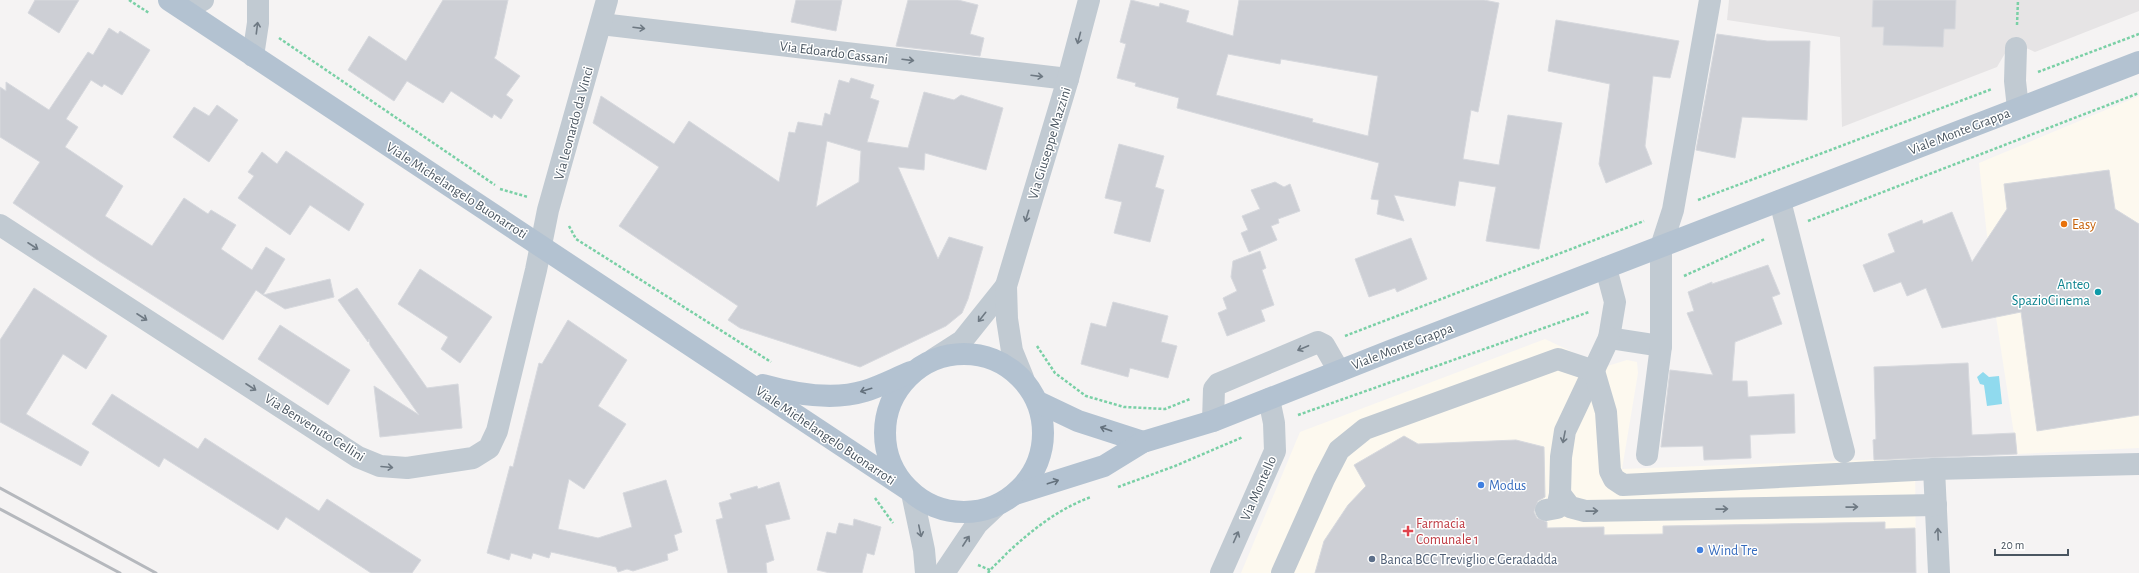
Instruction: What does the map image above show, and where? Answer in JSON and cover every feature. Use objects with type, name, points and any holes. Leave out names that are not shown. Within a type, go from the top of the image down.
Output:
[{"type":"main road","name":"Viale Michelangelo Buonarroti","points":[[186,3],[253,56],[744,380],[930,505],[955,512],[976,512],[994,507],[1015,494]]},
{"type":"main road","name":"Viale Monte Grappa","points":[[1015,494],[1104,466],[1143,442],[1213,421],[2139,62]]},
{"type":"main road","points":[[910,491],[898,477],[888,458],[885,432],[889,408],[900,386],[915,370],[934,359],[958,353],[984,355],[1007,365],[1023,378],[1038,402],[1044,424],[1042,451],[1034,471],[1015,494]]},
{"type":"main road","name":"Viale Michelangelo Buonarroti","points":[[744,380],[792,393],[826,396],[865,391],[915,370]]},
{"type":"main road","points":[[1038,402],[1078,421],[1143,442]]},
{"type":"street","points":[[253,56],[258,23],[258,0]]},
{"type":"street","name":"Via Leonardo da Vinci","points":[[541,246],[548,210],[607,0]]},
{"type":"street","name":"Via Giuseppe Mazzini","points":[[1023,378],[1012,351],[1007,319],[1006,286],[1068,79],[1089,0]]},
{"type":"street","points":[[1647,455],[1661,346],[1661,247],[1673,210],[1710,0]]},
{"type":"street","name":"Via Edoardo Cassani","points":[[601,24],[1068,79]]},
{"type":"street","points":[[2016,48],[2015,81],[2018,108]]},
{"type":"street","points":[[1780,201],[1844,452]]},
{"type":"street","name":"Via Benvenuto Cellini","points":[[0,225],[358,457],[380,466],[407,468],[473,458],[489,448],[497,431],[541,246]]},
{"type":"street","points":[[1606,268],[1615,302],[1609,338],[1565,431],[1553,502],[1585,511],[1936,505]]},
{"type":"street","name":"Via Giuseppe Mazzini","points":[[934,359],[962,341],[1006,286]]},
{"type":"street","points":[[1609,338],[1661,346]]},
{"type":"street","points":[[1213,421],[1214,389],[1218,384],[1318,342],[1324,345],[1339,371]]},
{"type":"street","points":[[1282,573],[1324,479],[1339,450],[1365,429],[1558,358],[1594,371]]},
{"type":"street","points":[[1594,371],[1606,412],[1610,471],[1614,479],[1623,485],[1934,470],[2139,464]]},
{"type":"street","name":"Via Montello","points":[[1221,573],[1275,451],[1274,423],[1269,399]]},
{"type":"street","points":[[1934,470],[1939,573]]},
{"type":"street","points":[[910,491],[924,550],[926,573]]},
{"type":"street","points":[[944,573],[977,524],[994,507]]},
{"type":"path","points":[[258,23],[502,190],[530,198]]},
{"type":"path","points":[[1324,345],[1454,292],[2139,34]]},
{"type":"path","points":[[1679,278],[1788,229],[2139,93]]},
{"type":"path","points":[[566,221],[576,239],[777,366]]},
{"type":"path","points":[[1034,342],[1055,374],[1086,396],[1124,407],[1165,409],[1214,389]]},
{"type":"shaded area","points":[[1729,0],[2139,0],[2139,11],[2035,52],[2024,47],[2007,50],[1997,67],[1842,127],[1840,37],[1727,20]]},
{"type":"shaded area","points":[[2139,96],[2139,448],[2017,454],[1996,317],[1979,163]]},
{"type":"shaded area","points":[[1545,339],[1604,367],[1627,360],[1637,362],[1638,373],[1622,469],[1915,458],[1916,573],[1241,573],[1300,432]]},
{"type":"water","points":[[1983,372],[1989,377],[1999,376],[2002,404],[1987,406],[1984,385],[1980,384],[1977,377]]},
{"type":"building","points":[[35,0],[79,0],[59,33],[28,13]]},
{"type":"building","points":[[443,0],[508,0],[496,55],[494,58],[520,76],[506,95],[513,100],[501,119],[494,114],[492,118],[451,91],[443,103],[407,81],[394,101],[348,70],[369,36],[406,61]]},
{"type":"building","points":[[796,0],[842,0],[836,31],[791,22]]},
{"type":"building","points":[[908,0],[958,0],[978,5],[970,34],[984,38],[980,56],[896,46]]},
{"type":"building","points":[[1131,0],[1159,7],[1160,3],[1189,11],[1186,22],[1233,36],[1239,0],[1484,0],[1499,3],[1478,112],[1471,110],[1463,159],[1499,165],[1508,115],[1562,123],[1539,249],[1486,241],[1496,187],[1459,181],[1455,206],[1394,195],[1404,221],[1377,214],[1379,200],[1371,199],[1379,163],[1177,108],[1179,98],[1135,86],[1136,83],[1117,78],[1126,44],[1120,42]],"holes":[[[1228,54],[1280,64],[1281,59],[1378,76],[1368,136],[1312,122],[1313,119],[1216,95]]]},
{"type":"building","points":[[1873,0],[1956,0],[1955,29],[1944,29],[1943,47],[1883,45],[1884,27],[1872,27]]},
{"type":"building","points":[[1556,20],[1679,41],[1670,78],[1653,76],[1645,146],[1652,164],[1606,183],[1599,164],[1610,84],[1548,71]]},
{"type":"building","points":[[109,28],[118,34],[120,31],[150,50],[122,95],[104,84],[102,87],[91,80],[66,119],[78,127],[65,147],[123,186],[105,216],[152,246],[184,198],[208,214],[211,210],[236,225],[221,249],[252,270],[266,247],[285,259],[263,295],[256,290],[223,340],[99,261],[13,203],[40,162],[0,137],[0,87],[6,91],[6,82],[49,110],[88,52],[93,55]]},
{"type":"building","points":[[1717,34],[1767,41],[1810,41],[1807,120],[1742,117],[1735,158],[1696,150]]},
{"type":"building","points":[[851,78],[874,85],[870,98],[879,101],[867,142],[908,148],[924,92],[954,100],[961,95],[1003,108],[986,170],[925,153],[924,170],[898,167],[938,259],[949,237],[983,247],[968,299],[962,313],[946,326],[860,367],[740,328],[728,320],[738,306],[619,226],[659,167],[593,123],[601,96],[674,144],[689,121],[779,182],[789,132],[795,133],[798,122],[822,126],[825,113],[830,115],[839,80],[849,83]],"holes":[[[827,141],[861,151],[859,182],[816,207]]]},
{"type":"building","points":[[217,105],[238,120],[209,162],[173,137],[194,107],[209,116]]},
{"type":"building","points":[[1119,144],[1164,156],[1155,187],[1164,190],[1150,242],[1114,233],[1122,202],[1105,198]]},
{"type":"building","points":[[286,151],[364,204],[349,231],[310,205],[290,235],[238,198],[254,176],[248,172],[262,152],[277,164]]},
{"type":"building","points":[[2109,170],[2115,209],[2139,224],[2139,415],[2037,431],[2021,312],[1942,328],[1926,288],[1907,296],[1901,282],[1874,292],[1863,265],[1895,252],[1888,234],[1922,220],[1923,224],[1952,212],[1972,262],[2007,209],[2004,184]]},
{"type":"building","points":[[1275,182],[1284,187],[1290,184],[1300,211],[1278,219],[1279,223],[1271,226],[1277,240],[1249,252],[1241,233],[1248,230],[1242,216],[1260,209],[1251,190]]},
{"type":"building","points":[[1411,238],[1427,279],[1397,292],[1395,288],[1369,297],[1355,259]]},
{"type":"building","points":[[1260,251],[1266,268],[1262,270],[1274,305],[1261,310],[1265,321],[1227,336],[1218,313],[1227,309],[1223,298],[1237,291],[1231,277],[1233,261]]},
{"type":"building","points":[[1768,265],[1780,294],[1772,297],[1782,324],[1735,342],[1732,381],[1747,381],[1748,397],[1794,394],[1795,433],[1750,435],[1751,458],[1704,460],[1703,446],[1661,447],[1670,370],[1713,375],[1687,313],[1694,311],[1688,292],[1712,282],[1712,284]]},
{"type":"building","points":[[420,269],[492,317],[460,363],[441,349],[448,337],[398,304]]},
{"type":"building","points":[[330,279],[334,297],[285,309],[263,295]]},
{"type":"building","points":[[34,288],[107,336],[86,369],[63,354],[26,414],[89,452],[81,466],[0,422],[0,340]]},
{"type":"building","points":[[357,288],[427,388],[458,384],[462,428],[380,437],[374,386],[419,415],[370,345],[369,339],[368,342],[338,300]]},
{"type":"building","points":[[1113,302],[1168,316],[1161,342],[1177,346],[1168,378],[1130,368],[1128,377],[1081,364],[1091,323],[1106,327]]},
{"type":"building","points":[[568,320],[627,360],[598,406],[626,424],[584,489],[569,479],[558,529],[598,538],[632,527],[623,493],[666,480],[682,532],[674,535],[678,550],[667,554],[668,560],[633,571],[627,569],[618,572],[616,567],[551,552],[549,558],[533,553],[531,559],[511,553],[509,560],[487,553],[510,466],[513,467],[539,363],[542,364]]},
{"type":"building","points":[[280,325],[350,370],[328,405],[258,359]]},
{"type":"building","points":[[1968,363],[1972,435],[2015,433],[2017,454],[1874,460],[1873,440],[1876,439],[1874,367]]},
{"type":"building","points":[[112,394],[198,449],[205,438],[319,511],[327,499],[421,560],[412,573],[371,573],[286,517],[278,530],[164,458],[159,467],[92,424]]},
{"type":"building","points":[[1404,436],[1418,444],[1516,440],[1544,447],[1545,497],[1538,501],[1534,512],[1537,518],[1547,522],[1547,528],[1604,527],[1604,535],[1663,534],[1663,526],[1885,522],[1885,529],[1915,528],[1916,573],[1315,573],[1324,541],[1348,505],[1366,486],[1354,465]]},
{"type":"building","points":[[779,482],[790,519],[765,525],[774,560],[766,563],[767,573],[728,573],[716,520],[723,518],[719,503],[732,499],[730,494],[757,486],[758,489]]},
{"type":"building","points":[[854,519],[881,527],[874,555],[867,553],[862,573],[830,573],[817,570],[827,532],[836,534],[839,523],[853,526]]},
{"type":"railway","points":[[0,488],[156,573]]},
{"type":"railway","points":[[0,509],[120,573]]},
{"type":"place","name":"Easy","points":[[2064,224]]},
{"type":"place","name":"Anteo SpazioCinema","points":[[2098,292]]},
{"type":"place","name":"Modus","points":[[1481,485]]},
{"type":"place","name":"Farmacia Comunale 1","points":[[1408,531]]},
{"type":"place","name":"Wind Tre","points":[[1700,550]]},
{"type":"place","name":"Banca BCC Treviglio e Geradadda","points":[[1372,559]]}]
